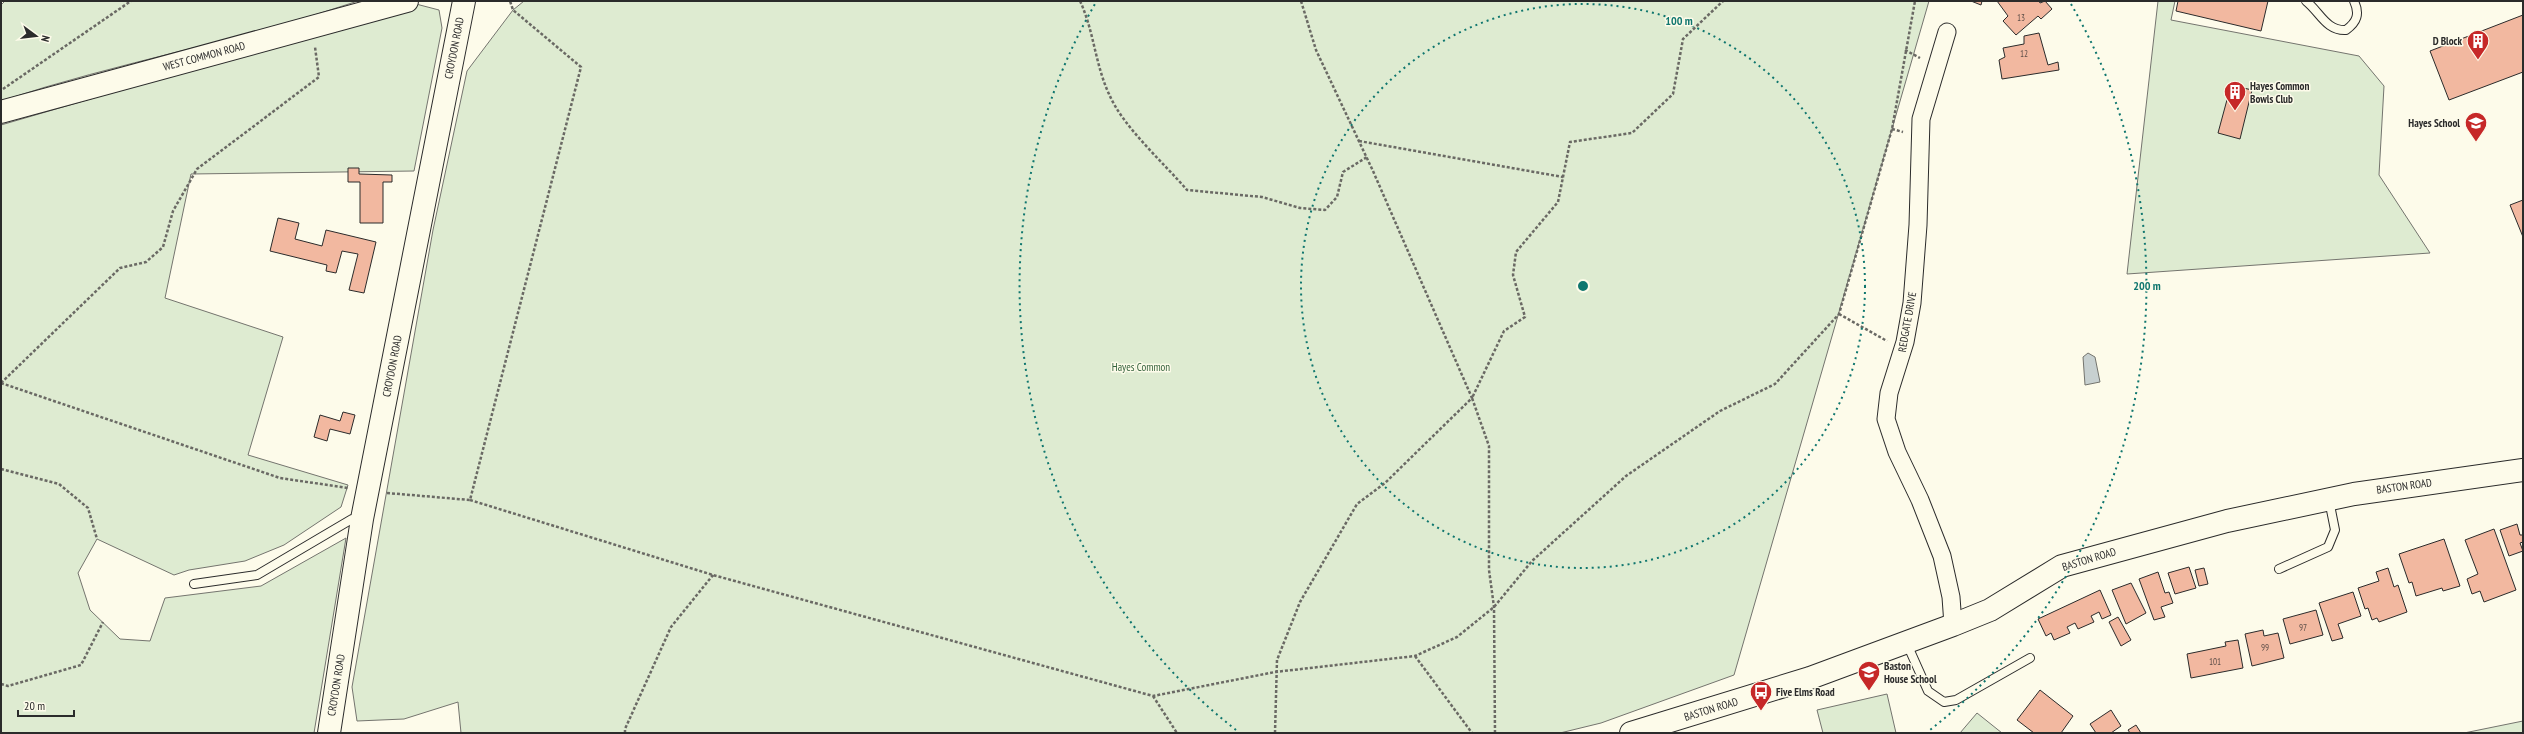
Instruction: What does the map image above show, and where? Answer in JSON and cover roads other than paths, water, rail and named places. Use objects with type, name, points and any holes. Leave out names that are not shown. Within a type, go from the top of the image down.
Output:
[{"type":"main road","name":"WEST COMMON ROAD","points":[[1,112],[407,1]]},
{"type":"main road","name":"CROYDON ROAD","points":[[329,733],[362,518],[464,1]]},
{"type":"main road","name":"BASTON ROAD","points":[[1636,732],[1810,678],[1906,641],[1953,625],[1990,610],[2062,566],[2227,521],[2329,499],[2523,470]]},
{"type":"street","name":"REDGATE DRIVE","points":[[1946,32],[1921,120],[1918,225],[1912,303],[1903,350],[1888,393],[1886,419],[1897,452],[1920,500],[1942,556],[1951,597],[1953,625]]},
{"type":"lane","points":[[2306,1],[2327,24],[2339,30],[2346,30],[2356,21],[2358,14],[2354,1]]},
{"type":"lane","points":[[2279,569],[2328,547],[2335,530],[2329,499]]},
{"type":"lane","points":[[194,584],[257,575],[352,519],[362,518]]},
{"type":"lane","points":[[1906,641],[1928,691],[1944,702],[1956,700],[2030,658]]},
{"type":"place","name":"D Block","points":[[2478,60]]},
{"type":"place","name":"Hayes Common Bowls Club","points":[[2235,112]]},
{"type":"place","name":"Hayes School","points":[[2476,142]]},
{"type":"place","name":"Baston House School","points":[[1869,692]]},
{"type":"place","name":"Five Elms Road","points":[[1761,712]]},
{"type":"park label","name":"Hayes Common","points":[[1141,367]]}]
